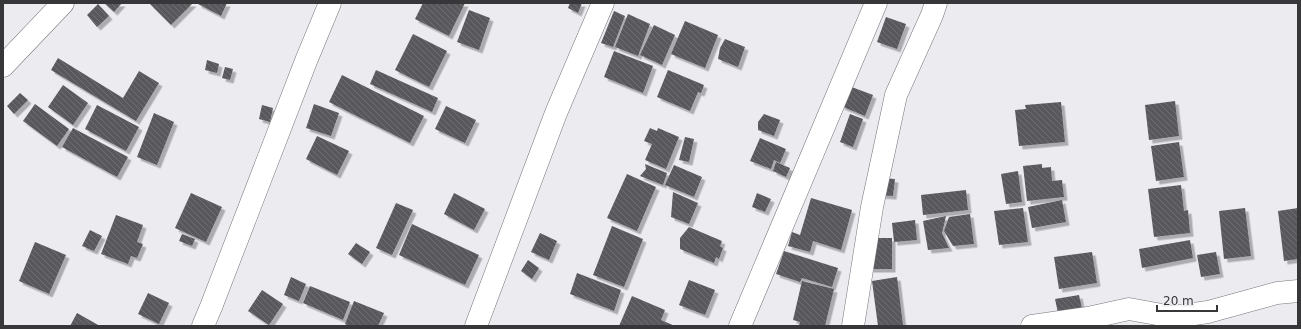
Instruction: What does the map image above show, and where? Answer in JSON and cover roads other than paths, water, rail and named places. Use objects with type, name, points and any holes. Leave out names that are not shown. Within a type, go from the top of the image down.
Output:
[{"type":"street","points":[[3,66],[63,3]]},
{"type":"street","points":[[202,326],[211,307],[306,61],[330,3]]},
{"type":"street","points":[[476,326],[556,113],[602,3]]},
{"type":"street","points":[[740,326],[876,3]]},
{"type":"street","points":[[853,326],[872,207],[896,95],[936,3]]},
{"type":"street","points":[[1032,326],[1088,318],[1129,308],[1173,317],[1208,312],[1277,293],[1298,291]]}]
